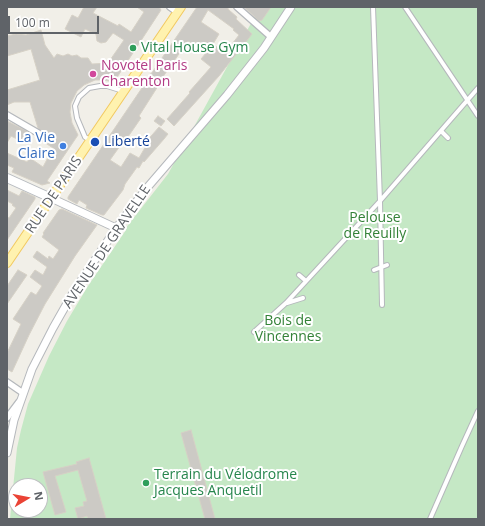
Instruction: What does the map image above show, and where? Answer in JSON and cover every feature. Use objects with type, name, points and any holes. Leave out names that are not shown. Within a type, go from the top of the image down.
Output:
[{"type":"main road","name":"RUE DE PARIS","points":[[7,263],[179,10]]},
{"type":"main road","points":[[7,178],[51,198]]},
{"type":"street","points":[[170,7],[179,10]]},
{"type":"street","points":[[237,7],[271,37]]},
{"type":"street","name":"AVENUE DE GRAVELLE","points":[[7,453],[10,418],[22,396],[32,369],[74,292],[116,228],[146,189],[227,95],[271,37],[291,7]]},
{"type":"street","points":[[373,7],[382,305]]},
{"type":"street","points":[[405,7],[478,116]]},
{"type":"street","points":[[91,141],[85,137],[77,118],[75,106],[79,97],[89,88],[100,86],[107,86],[124,92]]},
{"type":"street","points":[[254,332],[286,303],[380,201],[478,88]]},
{"type":"street","points":[[7,115],[38,133]]},
{"type":"street","points":[[441,131],[448,138]]},
{"type":"street","points":[[51,198],[116,228]]},
{"type":"street","points":[[374,270],[387,265]]},
{"type":"street","points":[[299,275],[306,281]]},
{"type":"street","points":[[286,303],[303,298]]},
{"type":"street","points":[[7,382],[22,396]]},
{"type":"street","points":[[430,519],[478,411]]},
{"type":"green space","name":"Bois de Vincennes","points":[[260,7],[478,7],[478,519],[10,519],[48,518],[48,478],[14,478],[17,448],[21,430],[28,404],[49,356],[67,321],[88,286],[126,230],[125,229],[168,174]]},
{"type":"building","points":[[84,7],[97,7],[93,13],[118,26],[119,24],[131,32],[144,12],[137,7],[159,7],[161,10],[114,82],[95,80],[84,85],[77,91],[71,103],[70,112],[72,123],[78,135],[47,181],[50,183],[42,185],[12,172],[14,168],[7,165],[7,153],[27,162],[30,158],[43,167],[53,148],[38,138],[42,133],[38,128],[30,102],[14,102],[7,105],[7,90],[40,80],[31,49],[7,56],[7,36],[16,34],[26,35],[41,30],[45,45],[54,58],[57,54],[63,56],[68,54],[72,56],[77,55],[81,58],[88,58],[92,64],[108,63],[124,40],[113,33],[106,42],[101,43],[97,41],[96,34],[85,29],[81,37],[65,29],[72,15],[78,18]]},
{"type":"building","points":[[197,7],[227,7],[237,17],[236,19],[252,34],[219,76],[174,126],[167,119],[211,67],[201,59],[206,53],[188,41],[160,81],[139,116],[141,118],[110,160],[121,167],[130,153],[139,158],[147,144],[145,143],[159,127],[168,134],[144,162],[143,161],[139,168],[137,167],[125,184],[123,190],[104,215],[86,208],[87,205],[79,200],[77,204],[68,199],[68,197]],"holes":[[[208,10],[234,29],[233,30],[239,35],[232,44],[229,42],[222,51],[213,44],[219,34],[201,22]]]},
{"type":"building","points":[[244,7],[271,7],[262,20],[259,21]]},
{"type":"building","points":[[158,116],[165,121],[161,126],[154,121]]},
{"type":"building","points":[[7,121],[27,131],[21,141],[11,136],[7,143]]},
{"type":"building","points":[[7,190],[19,196],[22,191],[35,197],[35,199],[7,240],[7,217],[9,218],[16,208],[12,205],[13,204],[7,201]]},
{"type":"building","points":[[62,209],[97,225],[75,256],[45,304],[12,372],[7,369],[7,353],[21,324],[13,319],[31,292],[36,295],[42,286],[30,277],[35,270],[43,275],[47,267],[33,257],[37,251],[48,259],[49,256],[53,259],[59,250],[42,237],[44,234],[43,233],[59,210]]},
{"type":"building","points":[[18,270],[27,275],[7,304],[7,286]]},
{"type":"building","points":[[191,430],[215,519],[205,519],[181,433]]},
{"type":"building","points":[[89,458],[106,519],[88,519],[87,516],[78,519],[75,508],[84,506],[83,502],[87,501],[78,470],[55,476],[66,512],[55,515],[48,490],[48,478],[45,478],[43,472],[77,464],[76,462]]},
{"type":"place","name":"Vital House Gym","points":[[133,48]]},
{"type":"place","name":"Novotel Paris Charenton","points":[[93,74]]},
{"type":"place","name":"Liberté","points":[[95,142]]},
{"type":"place","name":"La Vie Claire","points":[[63,146]]},
{"type":"place","name":"Terrain du Vélodrome Jacques Anquetil","points":[[146,483]]},
{"type":"park label","name":"Pelouse de Reuilly","points":[[375,226]]}]
